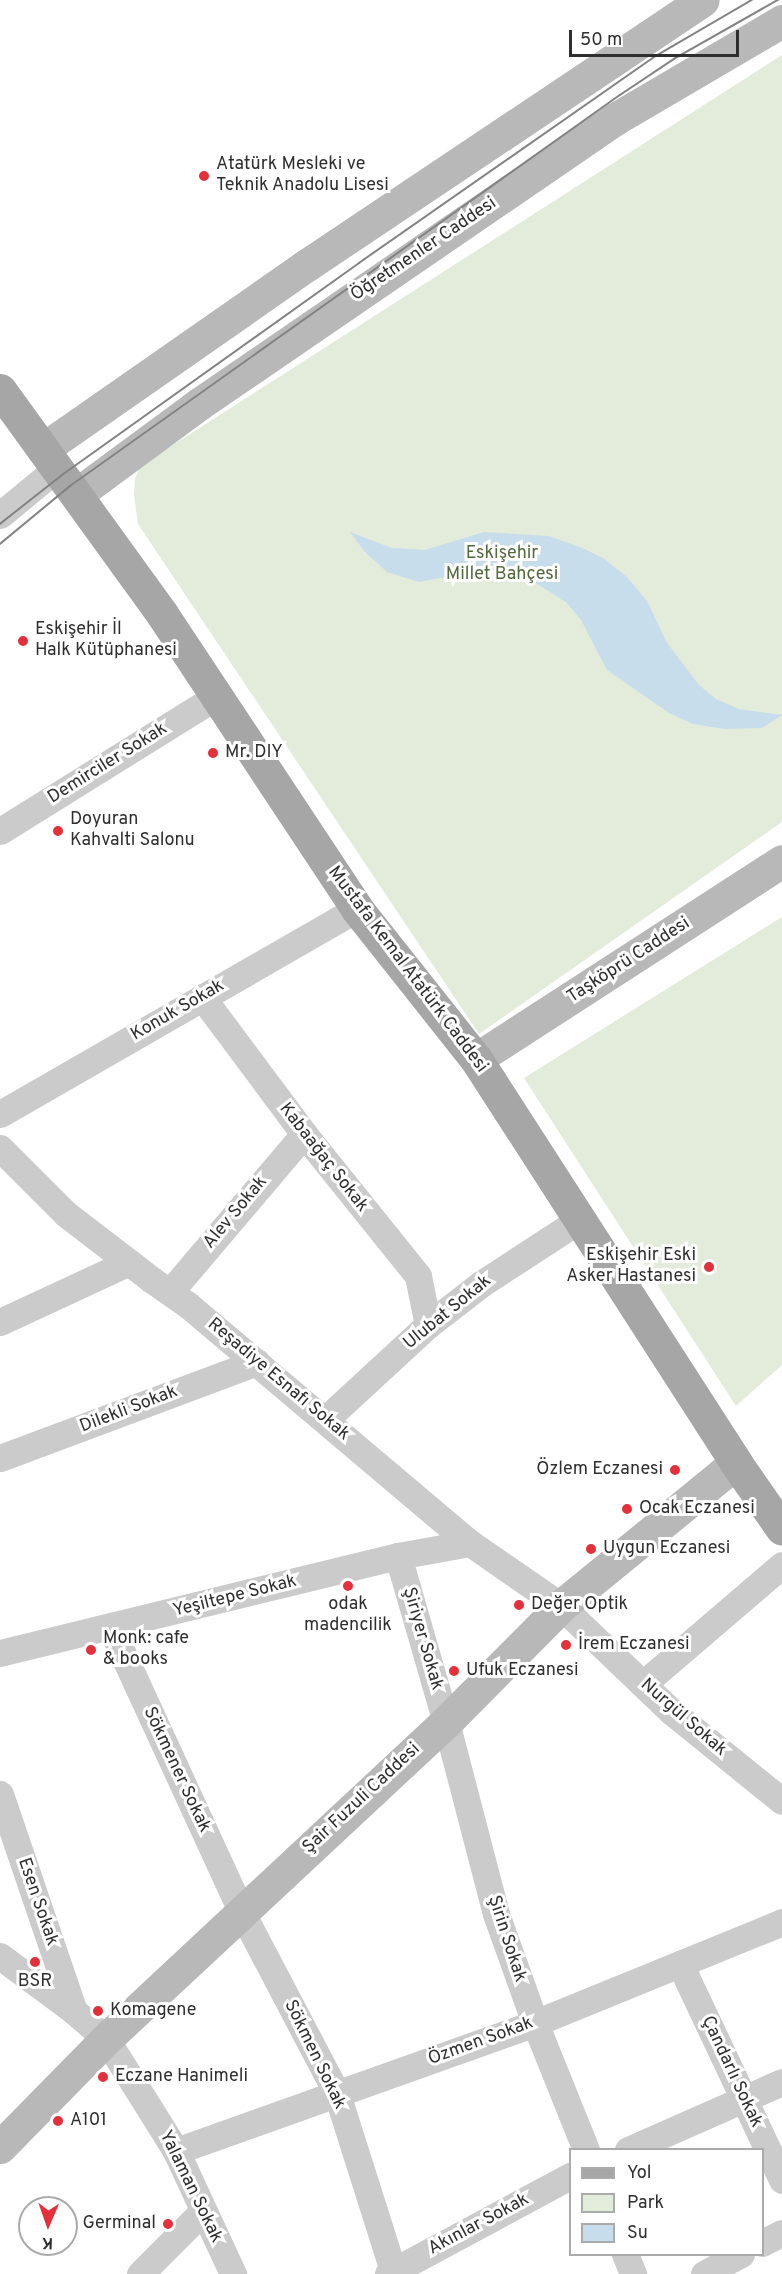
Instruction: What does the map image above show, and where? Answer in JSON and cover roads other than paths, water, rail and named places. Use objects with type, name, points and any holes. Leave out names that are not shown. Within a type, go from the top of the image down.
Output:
[{"type":"main road","points":[[50,459],[307,265],[703,0]]},
{"type":"main road","name":"Öğretmenler Caddesi","points":[[77,494],[199,404],[615,119],[782,21]]},
{"type":"main road","name":"Mustafa Kemal Atatürk Caddesi","points":[[0,390],[77,494],[217,696],[357,909],[476,1059],[736,1463],[782,1529]]},
{"type":"main road","name":"Taşköprü Caddesi","points":[[476,1059],[782,861]]},
{"type":"main road","name":"Şair Fuzuli Caddesi","points":[[0,2147],[106,2039],[240,1911],[446,1722],[561,1606],[736,1463]]},
{"type":"street","points":[[0,515],[50,459]]},
{"type":"street","name":"Demirciler Sokak","points":[[0,831],[217,696]]},
{"type":"street","name":"Konuk Sokak","points":[[0,1114],[357,909]]},
{"type":"street","name":"Kabaağaç Sokak","points":[[202,996],[304,1134],[418,1276],[428,1325]]},
{"type":"street","name":"Alev Sokak","points":[[170,1292],[304,1134]]},
{"type":"street","name":"Reşadiye Esnafı Sokak","points":[[0,1148],[66,1214],[170,1292],[257,1362],[470,1543],[561,1606]]},
{"type":"street","name":"Ulubat Sokak","points":[[326,1419],[428,1325],[481,1284],[579,1220]]},
{"type":"street","points":[[0,1322],[129,1262]]},
{"type":"street","name":"Dilekli Sokak","points":[[0,1458],[257,1362]]},
{"type":"street","name":"Yeşiltepe Sokak","points":[[0,1653],[111,1628],[398,1556],[470,1543]]},
{"type":"street","name":"Şiriyer Sokak","points":[[398,1556],[446,1722]]},
{"type":"street","points":[[643,1684],[782,1565]]},
{"type":"street","name":"Nurgül Sokak","points":[[561,1606],[672,1712],[782,1801]]},
{"type":"street","name":"Sökmener Sokak","points":[[111,1628],[240,1911]]},
{"type":"street","name":"Şirin Sokak","points":[[446,1722],[496,1914],[535,2023],[585,2148]]},
{"type":"street","name":"Esen Sokak","points":[[0,1794],[74,2010]]},
{"type":"street","name":"Sökmen Sokak","points":[[240,1911],[337,2094],[392,2273]]},
{"type":"street","name":"Özmen Sokak","points":[[176,2151],[535,2023],[782,1922]]},
{"type":"street","name":"Yalaman Sokak","points":[[0,1956],[74,2010],[106,2039],[176,2151],[202,2212],[233,2274]]},
{"type":"street","name":"Çandarlı Sokak","points":[[680,1964],[782,2180]]},
{"type":"street","points":[[633,2148],[782,2082]]},
{"type":"street","name":"Akınlar Sokak","points":[[392,2273],[569,2177]]},
{"type":"street","points":[[140,2274],[202,2212]]},
{"type":"street","points":[[764,2242],[782,2233]]},
{"type":"street","points":[[626,2256],[633,2274]]},
{"type":"street","points":[[704,2274],[737,2256]]},
{"type":"water","points":[[350,532],[392,548],[425,550],[484,532],[549,536],[582,548],[603,558],[627,577],[647,601],[667,643],[699,685],[716,699],[739,709],[782,715],[762,728],[725,729],[693,724],[669,713],[607,670],[581,620],[566,602],[534,582],[498,573],[471,572],[419,582],[387,572],[365,552]]},
{"type":"tram line","points":[[0,524],[62,475],[359,263],[656,56],[752,0]]},
{"type":"tram line","points":[[0,544],[70,486],[620,95],[674,59],[778,0]]},
{"type":"place","name":"Atatürk Mesleki ve Teknik Anadolu Lisesi","points":[[204,176]]},
{"type":"place","name":"Eskişehir İl Halk Kütüphanesi","points":[[23,641]]},
{"type":"place","name":"Mr. DIY","points":[[213,753]]},
{"type":"place","name":"Doyuran Kahvalti Salonu","points":[[58,831]]},
{"type":"place","name":"Eskişehir Eski Asker Hastanesi","points":[[709,1267]]},
{"type":"place","name":"Özlem Eczanesi","points":[[675,1470]]},
{"type":"place","name":"Ocak Eczanesi","points":[[627,1509]]},
{"type":"place","name":"Uygun Eczanesi","points":[[591,1549]]},
{"type":"place","name":"odak madencilik","points":[[348,1586]]},
{"type":"place","name":"Değer Optik","points":[[519,1605]]},
{"type":"place","name":"İrem Eczanesi","points":[[566,1645]]},
{"type":"place","name":"Monk: cafe & books","points":[[91,1650]]},
{"type":"place","name":"Ufuk Eczanesi","points":[[454,1671]]},
{"type":"place","name":"BSR","points":[[35,1962]]},
{"type":"place","name":"Komagene","points":[[98,2011]]},
{"type":"place","name":"Eczane Hanimeli","points":[[103,2077]]},
{"type":"place","name":"A101","points":[[58,2121]]},
{"type":"place","name":"Germinal","points":[[168,2224]]},
{"type":"park label","name":"Eskişehir Millet Bahçesi","points":[[502,565]]}]
